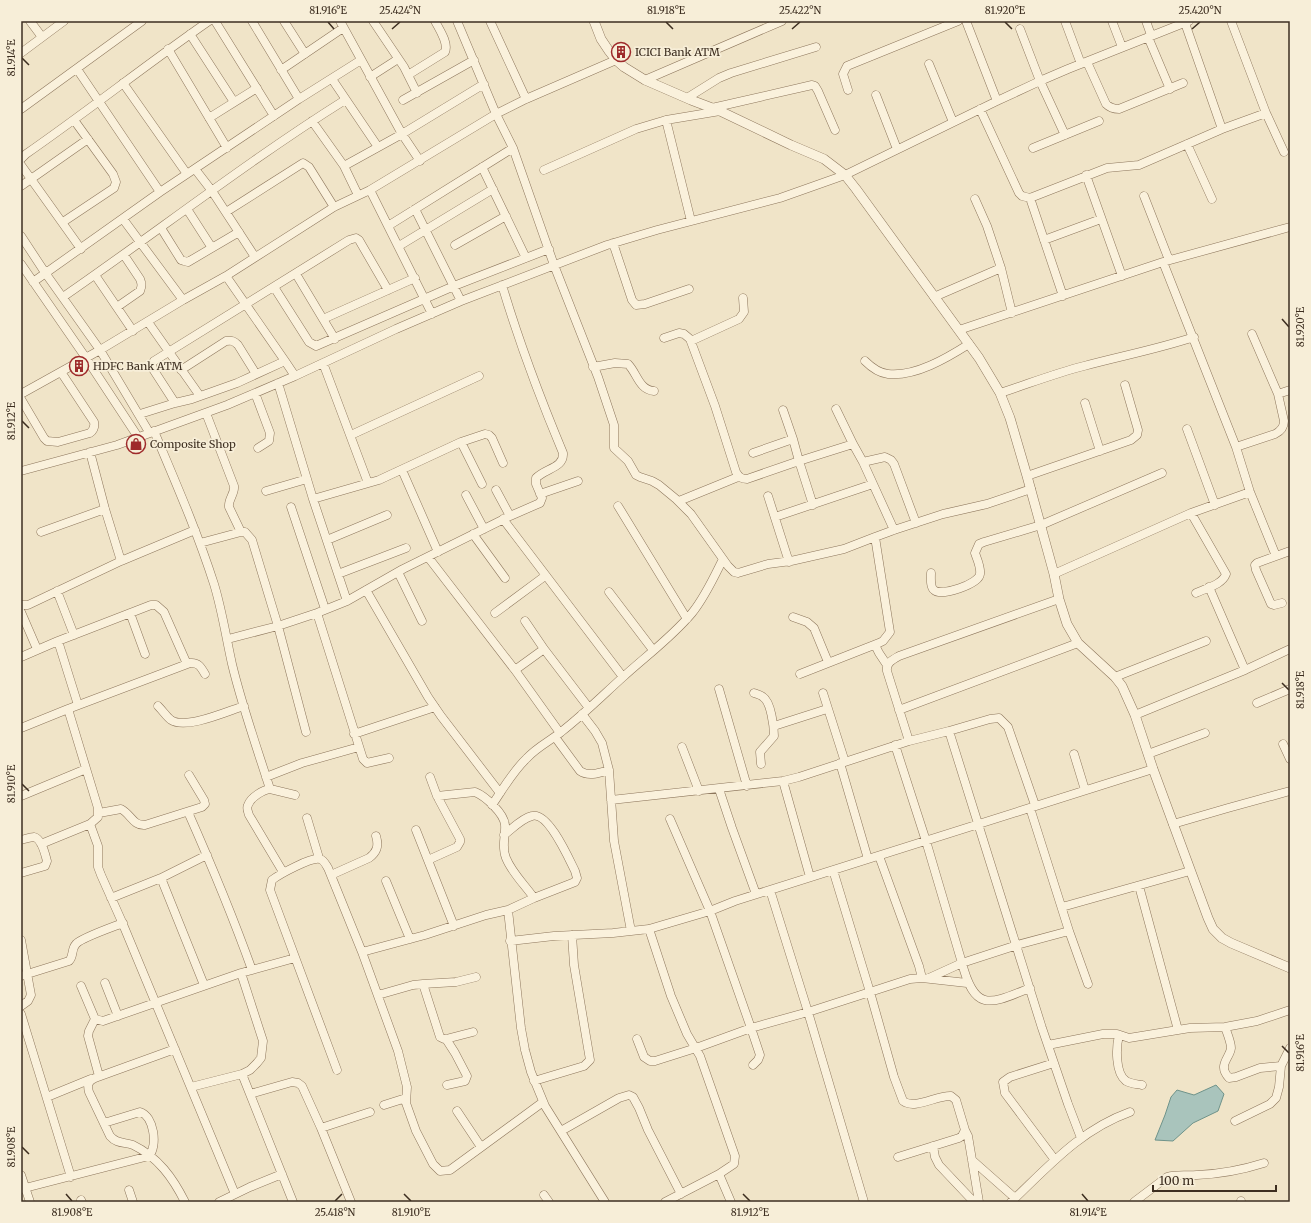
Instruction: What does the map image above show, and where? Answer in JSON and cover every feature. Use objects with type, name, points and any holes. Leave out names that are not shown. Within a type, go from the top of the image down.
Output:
[{"type":"street","points":[[30,21],[42,37]]},
{"type":"street","points":[[21,53],[64,21]]},
{"type":"street","points":[[21,110],[142,21]]},
{"type":"street","points":[[21,159],[168,49],[209,21]]},
{"type":"street","points":[[215,21],[274,116]]},
{"type":"street","points":[[252,21],[299,99]]},
{"type":"street","points":[[284,21],[305,54]]},
{"type":"street","points":[[373,21],[408,75],[417,92]]},
{"type":"street","points":[[408,75],[445,52],[447,49],[435,21]]},
{"type":"street","points":[[457,21],[496,114],[513,148],[554,265],[594,367],[611,415],[615,434],[614,448],[628,461],[636,475],[659,485],[679,501],[700,524],[723,559],[734,572],[738,573],[768,564],[788,562],[844,549],[916,522],[987,504],[1031,490]]},
{"type":"street","points":[[490,21],[526,99]]},
{"type":"street","points":[[594,21],[601,39],[616,60],[624,67],[645,80],[716,109],[824,160],[845,175],[969,344],[1000,393],[1010,418],[1027,476],[1041,525],[1043,539],[1054,574],[1059,599],[1067,624],[1078,643],[1115,677],[1122,686],[1135,715],[1173,824],[1213,929],[1222,938],[1243,948],[1289,964]]},
{"type":"street","points":[[645,80],[782,21]]},
{"type":"street","points":[[848,90],[843,74],[847,66],[958,21]]},
{"type":"street","points":[[966,21],[997,101]]},
{"type":"street","points":[[1065,21],[1084,63],[1109,107],[1119,109],[1183,83]]},
{"type":"street","points":[[1112,21],[1122,47]]},
{"type":"street","points":[[1146,21],[1149,36],[1170,89]]},
{"type":"street","points":[[1231,21],[1266,114],[1284,152]]},
{"type":"street","points":[[22,469],[116,445],[206,413],[295,376],[396,329],[461,301],[613,243],[780,198],[845,175],[1040,81],[1187,22],[1222,129]]},
{"type":"street","points":[[281,70],[305,54],[341,24],[402,134],[420,161]]},
{"type":"street","points":[[1020,29],[1040,81],[1064,135]]},
{"type":"street","points":[[190,34],[234,102]]},
{"type":"street","points":[[687,98],[719,78],[731,73],[816,47]]},
{"type":"street","points":[[168,49],[227,148]]},
{"type":"street","points":[[370,76],[398,59]]},
{"type":"street","points":[[33,282],[160,192],[360,60]]},
{"type":"street","points":[[403,100],[474,60]]},
{"type":"street","points":[[21,394],[133,331],[182,300],[226,276],[334,207],[370,190],[496,114],[526,99],[616,60]]},
{"type":"street","points":[[929,64],[953,122]]},
{"type":"street","points":[[77,69],[160,192]]},
{"type":"street","points":[[332,79],[378,147]]},
{"type":"street","points":[[123,83],[187,174]]},
{"type":"street","points":[[344,166],[402,134],[484,84]]},
{"type":"street","points":[[544,170],[621,135],[666,120],[812,85],[818,90],[834,130]]},
{"type":"street","points":[[209,118],[257,88]]},
{"type":"street","points":[[876,95],[897,149]]},
{"type":"street","points":[[63,297],[312,121],[345,100]]},
{"type":"street","points":[[980,109],[1019,193],[1022,196],[1030,198],[1107,168],[1139,165],[1222,129],[1266,114]]},
{"type":"street","points":[[63,222],[114,188],[116,182],[113,174],[74,120]]},
{"type":"street","points":[[666,120],[691,221]]},
{"type":"street","points":[[312,121],[344,166],[358,196]]},
{"type":"street","points":[[1033,148],[1099,121]]},
{"type":"street","points":[[21,186],[88,139]]},
{"type":"street","points":[[1187,144],[1212,199]]},
{"type":"street","points":[[388,226],[513,148]]},
{"type":"street","points":[[226,212],[303,163],[309,167],[334,207]]},
{"type":"street","points":[[21,165],[81,249]]},
{"type":"street","points":[[482,167],[526,258]]},
{"type":"street","points":[[196,169],[255,257]]},
{"type":"street","points":[[1086,176],[1122,276]]},
{"type":"street","points":[[399,246],[493,189]]},
{"type":"street","points":[[370,190],[432,314]]},
{"type":"street","points":[[1144,196],[1166,261],[1236,447],[1250,492],[1276,556]]},
{"type":"street","points":[[1030,198],[1063,296]]},
{"type":"street","points":[[975,199],[987,226],[1001,268],[1012,313]]},
{"type":"street","points":[[187,209],[212,248]]},
{"type":"street","points":[[415,209],[461,301]]},
{"type":"street","points":[[454,245],[506,216]]},
{"type":"street","points":[[1044,240],[1101,218]]},
{"type":"street","points":[[123,219],[182,300]]},
{"type":"street","points":[[959,330],[1166,261],[1290,227]]},
{"type":"street","points":[[161,228],[184,261],[188,262],[239,232]]},
{"type":"street","points":[[21,236],[100,350],[152,432],[196,530],[214,586],[228,638],[232,664],[270,789]]},
{"type":"street","points":[[175,403],[153,369],[152,364],[154,361],[349,240],[356,238],[359,240],[388,290]]},
{"type":"street","points":[[613,243],[632,300],[636,305],[645,304],[689,289]]},
{"type":"street","points":[[274,287],[309,342],[316,346],[454,286],[549,249]]},
{"type":"street","points":[[117,306],[140,291],[142,284],[124,255]]},
{"type":"street","points":[[39,262],[22,269],[33,282],[86,358],[138,437]]},
{"type":"street","points":[[934,297],[1001,268]]},
{"type":"street","points":[[296,274],[335,338]]},
{"type":"street","points":[[95,275],[133,331]]},
{"type":"street","points":[[226,276],[295,376]]},
{"type":"street","points":[[323,319],[415,278]]},
{"type":"street","points":[[228,638],[278,626],[347,601],[398,572],[507,517],[538,505],[542,501],[536,484],[536,478],[539,474],[560,463],[563,459],[563,453],[517,334],[502,285]]},
{"type":"street","points":[[691,341],[739,319],[744,312],[743,298]]},
{"type":"street","points":[[148,322],[200,396]]},
{"type":"street","points":[[664,338],[679,333],[684,334],[691,341],[715,406],[736,472],[742,479],[746,479],[853,444]]},
{"type":"street","points":[[1236,447],[1276,434],[1284,425],[1278,394],[1252,334]]},
{"type":"street","points":[[1000,393],[1076,368],[1173,344],[1194,337]]},
{"type":"street","points":[[181,370],[226,341],[230,340],[238,345],[256,374]]},
{"type":"street","points":[[864,360],[877,371],[888,374],[898,374],[945,359],[969,344]]},
{"type":"street","points":[[140,414],[237,383],[285,361]]},
{"type":"street","points":[[323,363],[368,483]]},
{"type":"street","points":[[594,367],[615,363],[628,364],[632,367],[644,387],[648,390],[654,391]]},
{"type":"street","points":[[21,399],[47,441],[58,442],[90,433],[94,430],[94,422],[61,372]]},
{"type":"street","points":[[351,435],[479,376]]},
{"type":"street","points":[[278,383],[313,499],[347,601]]},
{"type":"street","points":[[1027,476],[1131,440],[1137,435],[1138,430],[1125,385]]},
{"type":"street","points":[[1278,394],[1290,390]]},
{"type":"street","points":[[255,393],[270,433],[269,441],[258,448]]},
{"type":"street","points":[[1085,403],[1100,451]]},
{"type":"street","points":[[836,409],[863,462],[894,530]]},
{"type":"street","points":[[783,410],[812,505]]},
{"type":"street","points":[[206,413],[234,486],[235,490],[229,503],[229,507],[241,532]]},
{"type":"street","points":[[1187,429],[1215,505]]},
{"type":"street","points":[[313,499],[379,480],[462,442],[487,434],[492,438],[503,463]]},
{"type":"street","points":[[753,453],[793,439]]},
{"type":"street","points":[[462,442],[482,484]]},
{"type":"street","points":[[90,452],[104,509],[121,561]]},
{"type":"street","points":[[863,462],[885,457],[891,460],[894,464],[916,522]]},
{"type":"street","points":[[402,470],[438,552]]},
{"type":"street","points":[[931,573],[933,590],[937,592],[946,592],[972,583],[978,579],[980,575],[975,553],[979,544],[1041,525],[1162,473]]},
{"type":"street","points":[[679,501],[738,476]]},
{"type":"street","points":[[266,491],[307,479]]},
{"type":"street","points":[[540,494],[578,481]]},
{"type":"street","points":[[775,518],[873,484]]},
{"type":"street","points":[[496,490],[507,517],[545,576],[623,676]]},
{"type":"street","points":[[1054,574],[1191,513],[1250,492]]},
{"type":"street","points":[[466,495],[484,529]]},
{"type":"street","points":[[768,496],[788,562]]},
{"type":"street","points":[[618,506],[687,619]]},
{"type":"street","points":[[291,507],[325,609]]},
{"type":"street","points":[[40,532],[104,509]]},
{"type":"street","points":[[1191,513],[1226,574],[1225,578],[1220,582],[1196,592]]},
{"type":"street","points":[[327,540],[387,515]]},
{"type":"street","points":[[21,605],[28,605],[121,561],[196,530]]},
{"type":"street","points":[[200,543],[241,532],[245,532],[252,540],[278,626],[306,732]]},
{"type":"street","points":[[473,534],[505,578]]},
{"type":"street","points":[[800,674],[875,645],[883,641],[890,632],[876,537]]},
{"type":"street","points":[[338,574],[406,548]]},
{"type":"street","points":[[1282,603],[1274,605],[1271,604],[1255,565],[1290,551]]},
{"type":"street","points":[[428,557],[514,670],[558,735],[580,771],[589,775],[610,770]]},
{"type":"street","points":[[492,805],[514,772],[526,758],[535,750],[558,735],[687,619],[702,600],[723,559]]},
{"type":"street","points":[[398,572],[422,621]]},
{"type":"street","points":[[495,613],[545,576]]},
{"type":"street","points":[[1209,587],[1244,670]]},
{"type":"street","points":[[366,590],[417,680],[434,706],[500,793]]},
{"type":"street","points":[[56,591],[74,635]]},
{"type":"street","points":[[609,592],[653,650]]},
{"type":"street","points":[[887,665],[899,656],[1059,599]]},
{"type":"street","points":[[21,657],[151,605],[156,605],[164,612],[187,664]]},
{"type":"street","points":[[21,612],[37,650]]},
{"type":"street","points":[[317,613],[362,759],[367,763],[389,758]]},
{"type":"street","points":[[130,614],[145,654]]},
{"type":"street","points":[[793,617],[807,622],[814,628],[828,662]]},
{"type":"street","points":[[525,621],[544,649],[589,708]]},
{"type":"street","points":[[58,641],[78,705]]},
{"type":"street","points":[[1115,677],[1206,641]]},
{"type":"street","points":[[899,710],[1078,643]]},
{"type":"street","points":[[875,645],[887,665],[887,671],[909,741]]},
{"type":"street","points":[[514,670],[544,649]]},
{"type":"street","points":[[1135,715],[1244,670],[1290,649]]},
{"type":"street","points":[[21,728],[187,664],[195,662],[205,674]]},
{"type":"street","points":[[1257,703],[1290,689]]},
{"type":"street","points":[[719,690],[747,786]]},
{"type":"street","points":[[823,693],[868,859]]},
{"type":"street","points":[[754,694],[762,696],[766,699],[774,726],[774,736],[760,752],[761,764]]},
{"type":"street","points":[[158,706],[171,720],[186,723],[202,720],[244,706]]},
{"type":"street","points":[[354,734],[434,706]]},
{"type":"street","points":[[40,844],[90,824],[96,820],[99,812],[68,709]]},
{"type":"street","points":[[774,726],[827,710]]},
{"type":"street","points":[[582,714],[602,743],[610,770],[614,841],[619,874],[631,931]]},
{"type":"street","points":[[611,800],[783,781],[843,763],[895,745],[949,731],[990,718],[999,718],[1008,727],[1069,931],[1088,984]]},
{"type":"street","points":[[949,731],[1048,1045],[1081,1138]]},
{"type":"street","points":[[1148,754],[1205,733]]},
{"type":"street","points":[[1283,744],[1290,760]]},
{"type":"street","points":[[895,745],[926,841],[967,984],[977,996],[989,1001],[1009,996],[1030,988]]},
{"type":"street","points":[[266,777],[302,763],[359,747]]},
{"type":"street","points":[[682,747],[699,791]]},
{"type":"street","points":[[1074,754],[1086,790]]},
{"type":"street","points":[[21,796],[86,769]]},
{"type":"street","points":[[510,941],[649,929],[710,911],[756,894],[1153,769]]},
{"type":"street","points":[[99,812],[121,809],[126,812],[132,821],[141,825],[202,807],[205,804],[204,800],[189,775]]},
{"type":"street","points":[[428,860],[455,848],[460,842],[460,838],[437,796],[430,777]]},
{"type":"street","points":[[783,781],[810,877]]},
{"type":"street","points":[[283,872],[249,815],[247,808],[250,801],[262,792],[270,789],[295,795]]},
{"type":"street","points":[[719,789],[756,894]]},
{"type":"street","points":[[1173,824],[1290,791]]},
{"type":"street","points":[[437,796],[475,792],[492,805],[502,816],[505,823],[503,844],[506,858],[534,898]]},
{"type":"street","points":[[188,812],[237,928],[252,970]]},
{"type":"street","points":[[362,952],[454,926],[486,915],[508,910],[575,882],[577,878],[575,871],[552,829],[542,818],[537,815],[532,815],[504,835]]},
{"type":"street","points":[[307,818],[319,858],[323,860],[331,874],[378,995],[398,1051],[405,1076],[407,1091],[406,1098],[416,1131],[433,1164],[440,1171],[450,1170],[481,1147],[546,1107]]},
{"type":"street","points":[[670,819],[710,911],[751,1028],[760,1055],[758,1060],[753,1065]]},
{"type":"street","points":[[90,824],[98,846],[98,867],[123,923],[235,1194]]},
{"type":"street","points":[[416,830],[454,926]]},
{"type":"street","points":[[331,874],[369,858],[374,854],[378,842],[376,836]]},
{"type":"street","points":[[21,840],[34,837],[36,838],[47,861],[46,865],[42,867],[21,873]]},
{"type":"street","points":[[111,898],[161,878],[207,856]]},
{"type":"street","points":[[879,856],[919,966],[925,978]]},
{"type":"street","points":[[319,858],[283,872],[272,880],[270,890],[337,1070]]},
{"type":"street","points":[[833,870],[894,1077],[903,1101],[910,1104],[917,1104],[951,1096],[956,1100],[968,1136],[979,1202]]},
{"type":"street","points":[[1062,907],[1139,886],[1190,870]]},
{"type":"street","points":[[161,878],[204,985]]},
{"type":"street","points":[[386,881],[410,939]]},
{"type":"street","points":[[1139,886],[1178,1030]]},
{"type":"street","points":[[770,890],[864,1202]]},
{"type":"street","points":[[508,910],[510,941],[525,1050],[534,1081],[546,1107],[605,1202]]},
{"type":"street","points":[[24,975],[70,962],[76,944],[123,923]]},
{"type":"street","points":[[649,929],[671,996],[687,1034],[696,1048],[735,1156],[734,1164],[719,1174],[665,1202]]},
{"type":"street","points":[[925,978],[962,963],[1017,945],[1069,931]]},
{"type":"street","points":[[534,1081],[584,1066],[590,1060],[575,971],[572,935]]},
{"type":"street","points":[[21,940],[24,975],[31,995],[28,1001],[21,1006]]},
{"type":"street","points":[[95,1020],[103,1021],[241,972],[295,958]]},
{"type":"street","points":[[191,1087],[242,1074],[250,1070],[261,1058],[263,1041],[241,972]]},
{"type":"street","points":[[378,995],[413,985],[456,982],[476,978]]},
{"type":"street","points":[[638,1039],[644,1057],[650,1061],[655,1061],[751,1028],[808,1012],[910,979],[925,978],[967,984]]},
{"type":"street","points":[[105,983],[118,1016]]},
{"type":"street","points":[[423,984],[438,1035],[446,1039],[473,1032]]},
{"type":"street","points":[[81,986],[95,1020]]},
{"type":"street","points":[[1048,1045],[1112,1033],[1129,1038],[1204,1027],[1225,1027],[1257,1020],[1290,1010]]},
{"type":"street","points":[[21,1014],[71,1176]]},
{"type":"street","points":[[95,1020],[88,1036],[95,1078]]},
{"type":"street","points":[[1225,1027],[1231,1048],[1224,1064],[1229,1078],[1260,1068],[1280,1066]]},
{"type":"street","points":[[1119,1035],[1117,1050],[1121,1075],[1129,1082],[1142,1085]]},
{"type":"street","points":[[446,1039],[467,1076],[465,1081],[447,1085]]},
{"type":"street","points":[[1235,1121],[1270,1104],[1276,1098],[1279,1087],[1280,1066],[1290,1048]]},
{"type":"street","points":[[47,1097],[175,1049]]},
{"type":"street","points":[[1054,1063],[1010,1077],[1003,1082],[1003,1086],[1005,1093],[1055,1160]]},
{"type":"street","points":[[242,1074],[293,1202]]},
{"type":"street","points":[[95,1078],[88,1083],[89,1092],[110,1136],[116,1141],[134,1146],[163,1167],[176,1184],[185,1202]]},
{"type":"street","points":[[250,1094],[292,1082],[298,1083],[302,1086],[351,1202]]},
{"type":"street","points":[[561,1131],[619,1098],[629,1095],[633,1097],[640,1108],[648,1130],[681,1194]]},
{"type":"street","points":[[384,1105],[406,1098]]},
{"type":"street","points":[[457,1111],[481,1147]]},
{"type":"street","points":[[23,1188],[149,1156],[154,1146],[153,1131],[148,1118],[143,1112],[104,1123]]},
{"type":"street","points":[[321,1128],[370,1112]]},
{"type":"street","points":[[972,1160],[1013,1200],[1055,1160],[1081,1138],[1107,1122],[1130,1112]]},
{"type":"street","points":[[898,1157],[959,1138],[965,1130]]},
{"type":"street","points":[[933,1146],[935,1157],[939,1165],[974,1202]]},
{"type":"street","points":[[1134,1202],[1167,1176],[1228,1172],[1264,1163]]},
{"type":"street","points":[[219,1202],[282,1174]]},
{"type":"street","points":[[719,1174],[731,1202]]},
{"type":"street","points":[[21,1175],[23,1188],[30,1202]]},
{"type":"street","points":[[129,1190],[133,1202]]},
{"type":"street","points":[[544,1195],[549,1202]]},
{"type":"water","points":[[1216,1085],[1224,1094],[1218,1111],[1193,1123],[1173,1141],[1155,1140],[1171,1097],[1177,1090],[1194,1095]]},
{"type":"place","name":"ICICI Bank ATM","points":[[621,52]]},
{"type":"place","name":"HDFC Bank ATM","points":[[79,366]]},
{"type":"place","name":"Composite Shop","points":[[136,444]]}]
